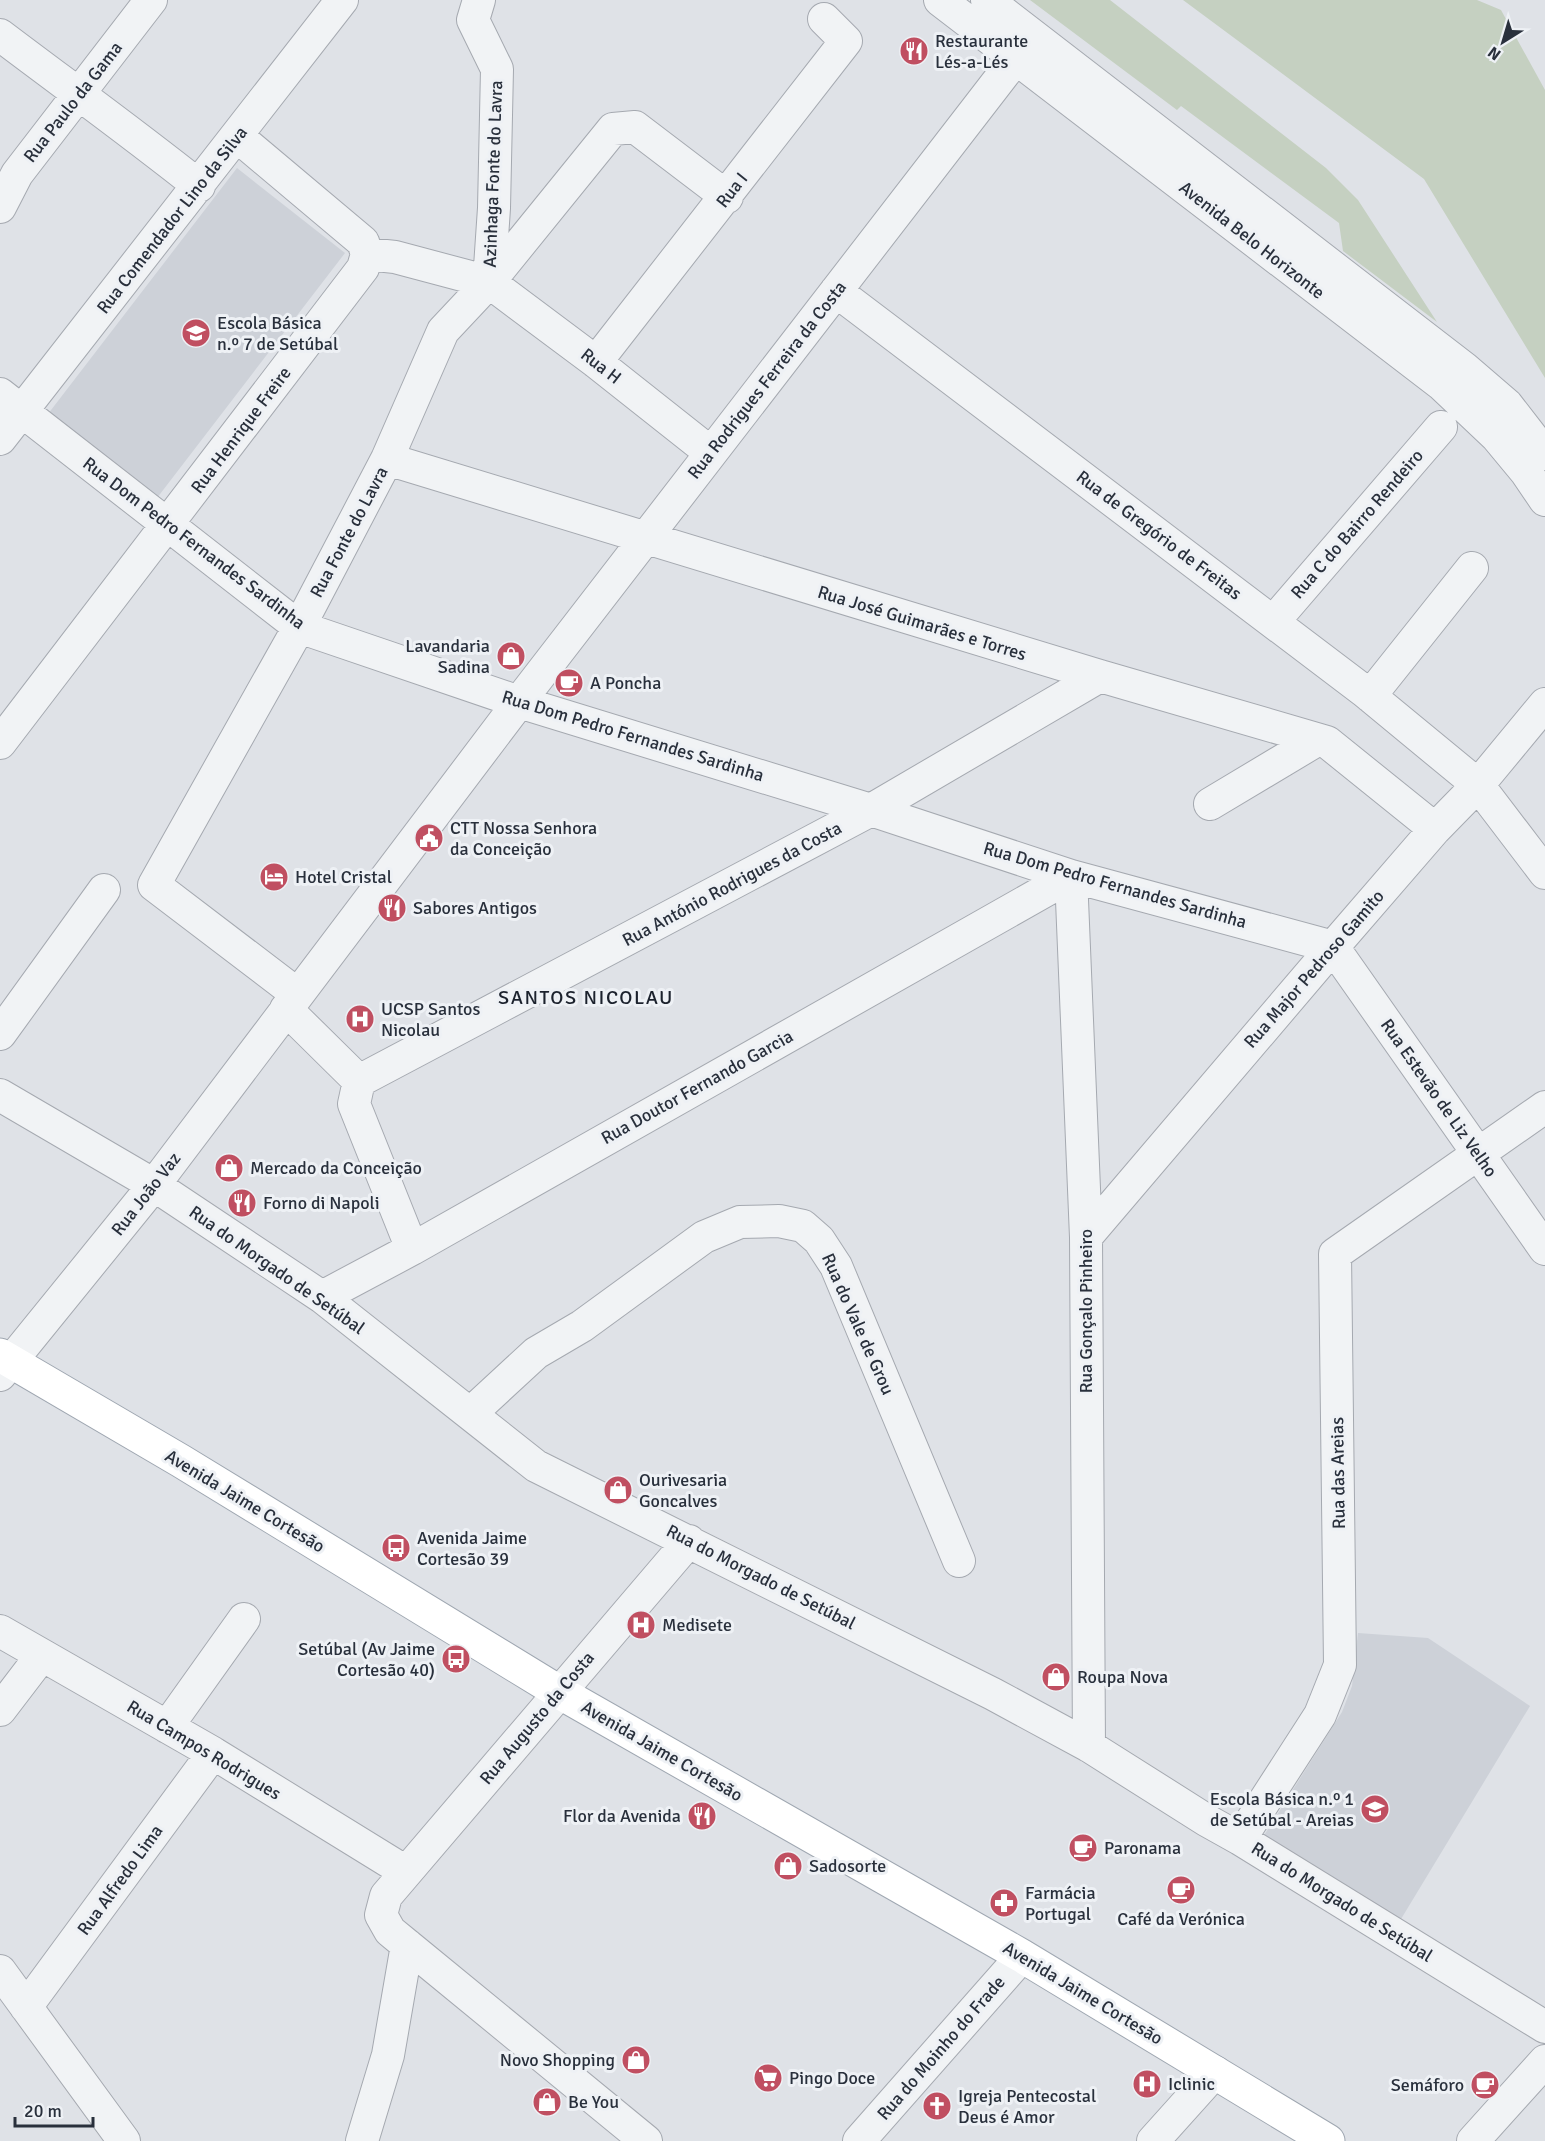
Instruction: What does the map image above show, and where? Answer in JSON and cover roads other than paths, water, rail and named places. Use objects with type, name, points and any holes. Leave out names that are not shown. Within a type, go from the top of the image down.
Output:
[{"type":"main road","name":"Avenida Jaime Cortesão","points":[[4,1364],[181,1461],[559,1692],[1022,1956],[1328,2141]]},
{"type":"street","name":"Rua Paulo da Gama","points":[[0,207],[17,174],[151,0]]},
{"type":"street","name":"Rua Comendador Lino da Silva","points":[[0,439],[11,403],[199,186],[342,0]]},
{"type":"street","name":"Azinhaga Fonte do Lavra","points":[[479,0],[473,20],[497,69],[494,208],[489,282]]},
{"type":"street","name":"Avenida Belo Horizonte","points":[[940,0],[1441,384],[1497,437],[1545,500]]},
{"type":"street","name":"Avenida Belo Horizonte","points":[[987,0],[1464,368],[1508,405],[1545,454]]},
{"type":"street","name":"Rua I","points":[[596,362],[727,197],[846,41],[824,19]]},
{"type":"street","points":[[0,35],[128,129],[199,186]]},
{"type":"street","name":"Rua Rodrigues Ferreira da Costa","points":[[519,702],[1016,58]]},
{"type":"street","points":[[489,282],[613,129],[635,127],[727,197]]},
{"type":"street","points":[[237,136],[363,242],[367,254]]},
{"type":"street","name":"Rua H","points":[[367,254],[395,257],[489,282],[596,362],[711,453]]},
{"type":"street","name":"Rua Henrique Freire","points":[[0,743],[169,525],[363,268],[367,254]]},
{"type":"street","name":"Rua Fonte do Lavra","points":[[291,1002],[154,885],[299,627],[387,459],[443,331],[489,282]]},
{"type":"street","name":"Rua de Gregório de Freitas","points":[[836,291],[1370,696],[1478,785],[1545,873]]},
{"type":"street","name":"Rua Dom Pedro Fernandes Sardinha","points":[[11,403],[299,627],[519,702],[871,810],[1071,876],[1333,947]]},
{"type":"street","name":"Rua C do Bairro Rendeiro","points":[[1274,621],[1441,427]]},
{"type":"street","name":"Rua José Guimarães e Torres","points":[[387,459],[1100,676],[1327,742],[1435,829]]},
{"type":"street","points":[[1370,696],[1472,568]]},
{"type":"street","name":"Rua António Rodrigues da Costa","points":[[359,1081],[871,810],[1100,676]]},
{"type":"street","name":"Rua João Vaz","points":[[4,1364],[154,1185],[519,702]]},
{"type":"street","name":"Rua Major Pedroso Gamito","points":[[1086,1237],[1435,829],[1478,785],[1545,704]]},
{"type":"street","points":[[1210,804],[1317,740]]},
{"type":"street","name":"Rua Gonçalo Pinheiro","points":[[1071,876],[1086,1237],[1089,1746]]},
{"type":"street","name":"Rua Doutor Fernando Garcia","points":[[322,1297],[412,1249],[1071,876]]},
{"type":"street","points":[[0,1034],[104,890]]},
{"type":"street","name":"Rua Estevão de Liz Velho","points":[[1333,947],[1545,1249]]},
{"type":"street","points":[[291,1002],[359,1081],[354,1104],[412,1249]]},
{"type":"street","name":"Rua do Morgado de Setúbal","points":[[0,1095],[154,1185],[322,1297],[536,1466],[993,1694],[1089,1746],[1206,1820],[1545,2026]]},
{"type":"street","points":[[1479,1154],[1545,1107]]},
{"type":"street","name":"Rua das Areias","points":[[1240,1839],[1320,1715],[1340,1665],[1335,1254],[1479,1154]]},
{"type":"street","name":"Rua do Vale de Grou","points":[[471,1413],[536,1353],[582,1326],[704,1237],[740,1222],[779,1221],[803,1226],[819,1240],[836,1266],[958,1561]]},
{"type":"street","name":"Rua Augusto da Costa","points":[[407,1945],[390,1931],[381,1915],[386,1896],[689,1541]]},
{"type":"street","points":[[167,1727],[244,1619]]},
{"type":"street","name":"Rua Campos Rodrigues","points":[[0,1631],[213,1753],[406,1872]]},
{"type":"street","points":[[0,1710],[42,1655]]},
{"type":"street","name":"Rua Alfredo Lima","points":[[124,2141],[9,1987],[213,1753]]},
{"type":"street","points":[[362,2141],[388,2055],[407,1945],[646,2141]]},
{"type":"street","name":"Rua do Moinho do Frade","points":[[859,2141],[1022,1956]]},
{"type":"street","points":[[1473,2141],[1545,2061]]},
{"type":"street","points":[[1153,2141],[1215,2072]]},
{"type":"place","name":"Restaurante Lés-a-Lés","points":[[914,51]]},
{"type":"place","name":"Escola Básica n.º 7 de Setúbal","points":[[196,333]]},
{"type":"place","name":"Lavandaria Sadina","points":[[511,656]]},
{"type":"place","name":"A Poncha","points":[[569,683]]},
{"type":"place","name":"CTT Nossa Senhora da Conceição","points":[[429,838]]},
{"type":"place","name":"Hotel Cristal","points":[[274,877]]},
{"type":"place","name":"Sabores Antigos","points":[[392,908]]},
{"type":"place","name":"UCSP Santos Nicolau","points":[[360,1019]]},
{"type":"place","name":"Mercado da Conceição","points":[[229,1168]]},
{"type":"place","name":"Forno di Napoli","points":[[242,1203]]},
{"type":"place","name":"Ourivesaria Goncalves","points":[[618,1490]]},
{"type":"place","name":"Avenida Jaime Cortesão 39","points":[[396,1548]]},
{"type":"place","name":"Medisete","points":[[641,1625]]},
{"type":"place","name":"Setúbal (Av Jaime Cortesão 40)","points":[[456,1659]]},
{"type":"place","name":"Roupa Nova","points":[[1056,1677]]},
{"type":"place","name":"Escola Básica n.º 1 de Setúbal - Areias","points":[[1375,1809]]},
{"type":"place","name":"Flor da Avenida","points":[[702,1816]]},
{"type":"place","name":"Paronama","points":[[1083,1848]]},
{"type":"place","name":"Sadosorte","points":[[788,1866]]},
{"type":"place","name":"Café da Verónica","points":[[1181,1890]]},
{"type":"place","name":"Farmácia Portugal","points":[[1004,1903]]},
{"type":"place","name":"Novo Shopping","points":[[636,2060]]},
{"type":"place","name":"Pingo Doce","points":[[768,2078]]},
{"type":"place","name":"Iclinic","points":[[1147,2084]]},
{"type":"place","name":"Semáforo","points":[[1485,2085]]},
{"type":"place","name":"Be You","points":[[547,2102]]},
{"type":"place","name":"Igreja Pentecostal Deus é Amor","points":[[937,2106]]},
{"type":"district","name":"SANTOS NICOLAU","points":[[586,997]]}]
